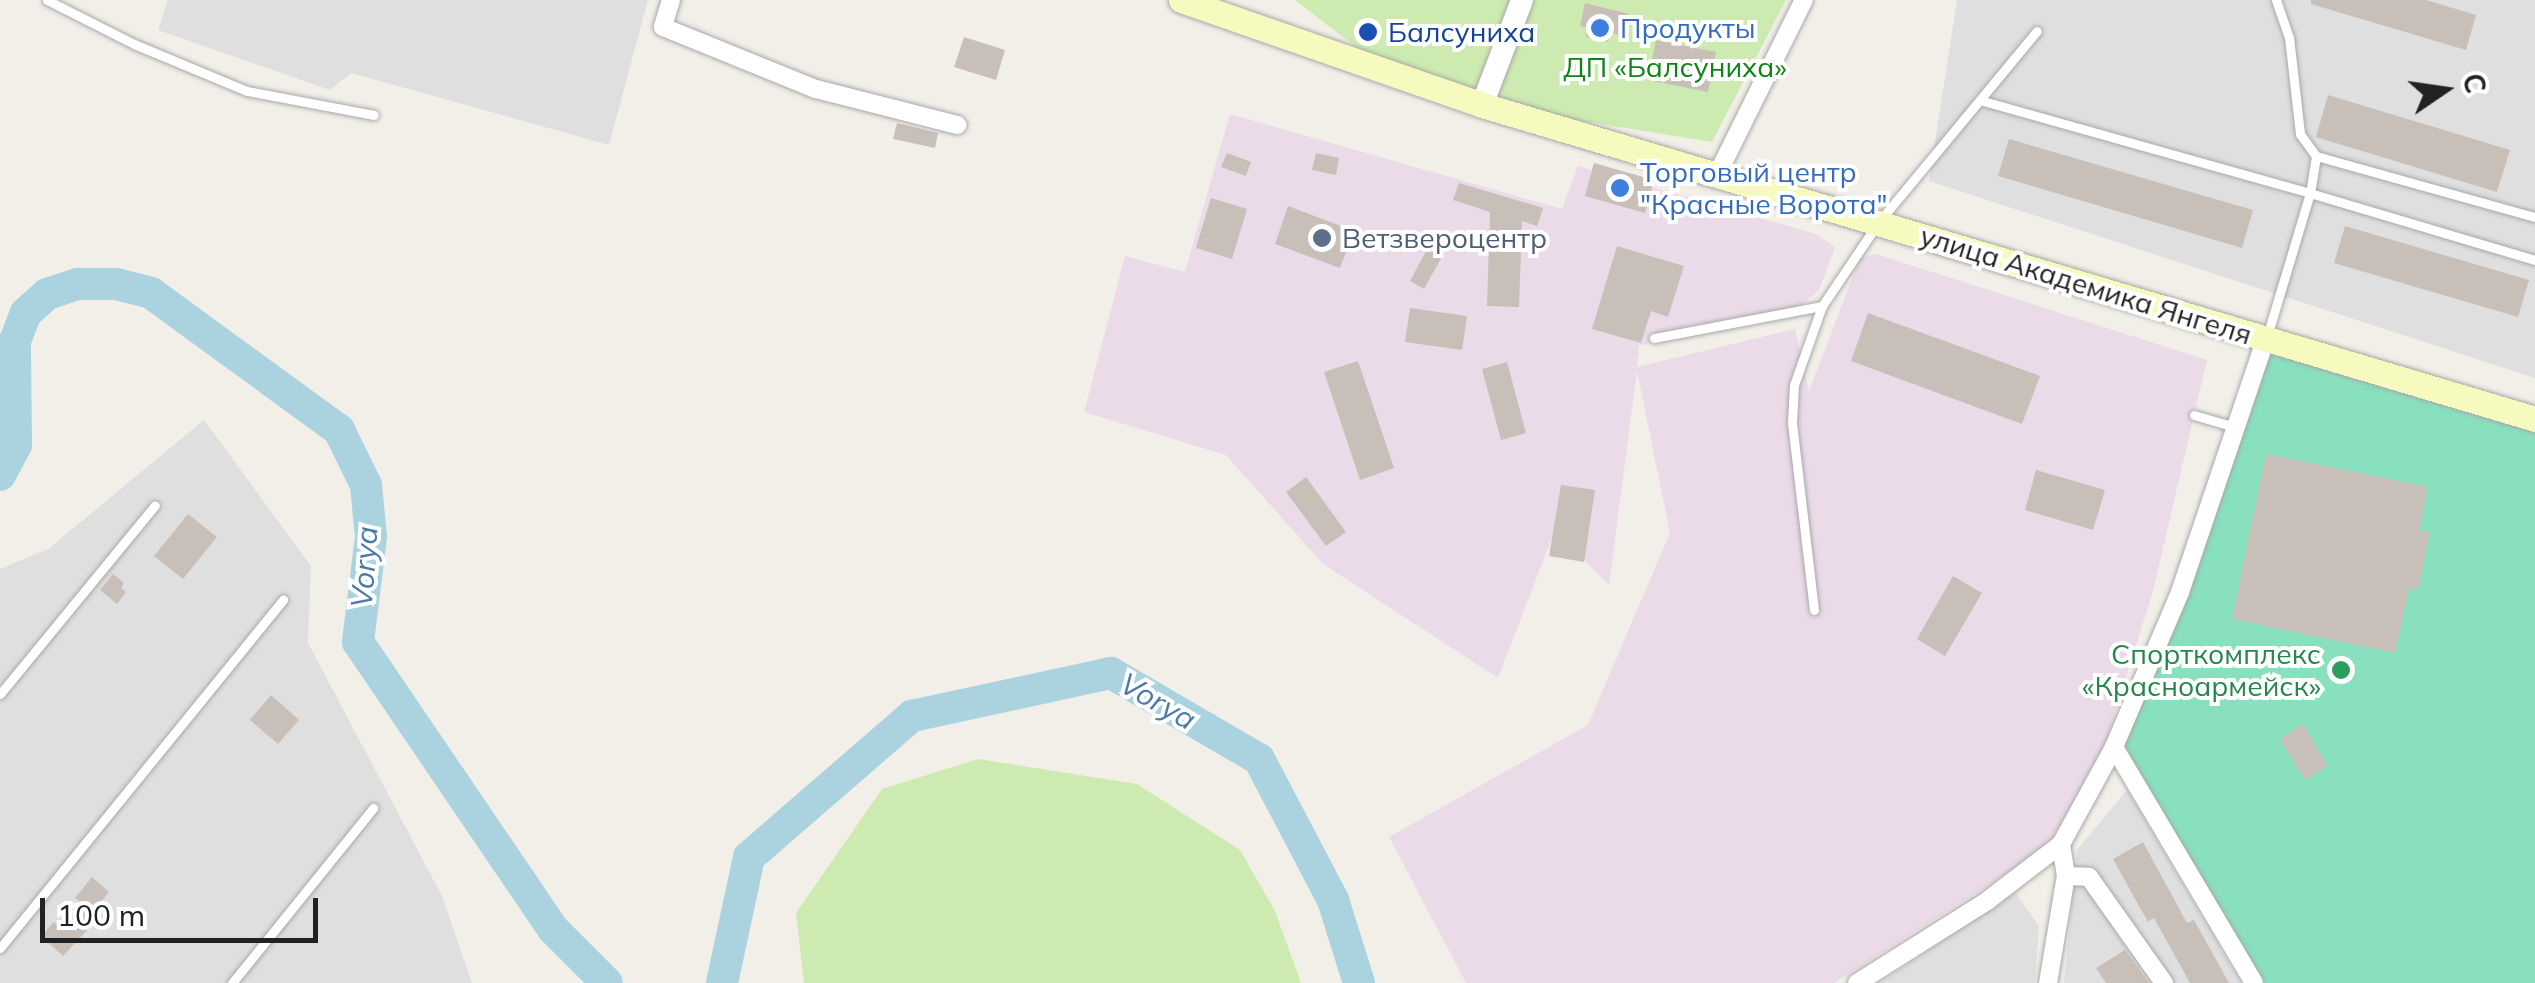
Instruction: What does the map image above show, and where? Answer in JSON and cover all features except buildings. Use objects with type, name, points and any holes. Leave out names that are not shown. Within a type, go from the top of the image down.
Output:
[{"type":"main road","name":"улица Академика Янгеля","points":[[1181,0],[1209,6],[1482,105],[1718,172],[2535,419]]},
{"type":"street","points":[[671,0],[663,26],[816,89],[957,125]]},
{"type":"street","points":[[1482,105],[1522,0]]},
{"type":"street","points":[[1718,172],[1804,0]]},
{"type":"street","points":[[1857,983],[1987,901],[2061,844],[2114,747],[2180,592],[2266,338]]},
{"type":"street","points":[[2114,747],[2254,983]]},
{"type":"street","points":[[2048,983],[2066,876],[2061,844]]},
{"type":"street","points":[[2066,876],[2088,878],[2164,983]]},
{"type":"lane","points":[[48,0],[134,44],[247,91],[374,115]]},
{"type":"lane","points":[[2276,0],[2289,37],[2300,134],[2316,156],[2535,217]]},
{"type":"lane","points":[[1814,610],[1792,423],[1794,385],[1822,306],[1878,223],[2038,31]]},
{"type":"lane","points":[[1982,101],[2535,260]]},
{"type":"lane","points":[[2266,338],[2310,193],[2316,156]]},
{"type":"lane","points":[[1654,338],[1822,306]]},
{"type":"lane","points":[[2194,415],[2236,428]]},
{"type":"lane","points":[[0,694],[156,505]]},
{"type":"lane","points":[[0,948],[283,600]]},
{"type":"lane","points":[[232,983],[373,808]]},
{"type":"shaded area","points":[[168,0],[648,0],[609,145],[351,73],[330,90],[158,30]]},
{"type":"shaded area","points":[[1957,0],[2535,0],[2535,378],[1929,181]]},
{"type":"shaded area","points":[[1230,114],[1562,209],[1578,166],[1816,234],[1835,247],[1819,290],[1798,308],[1639,346],[1637,367],[1795,329],[1809,391],[1860,258],[1876,254],[2207,360],[2153,591],[2094,780],[2042,851],[1834,983],[1466,983],[1389,837],[1588,725],[1670,533],[1637,371],[1609,585],[1555,530],[1498,678],[1323,564],[1226,455],[1084,412],[1125,256],[1185,272]]},
{"type":"shaded area","points":[[204,420],[311,566],[308,643],[442,896],[472,983],[0,983],[0,569],[48,549]]},
{"type":"shaded area","points":[[2127,790],[2241,983],[2064,983],[2077,850]]},
{"type":"shaded area","points":[[2015,892],[2039,926],[2035,983],[1880,983]]},
{"type":"green space","name":"ДП «Балсуниха»","points":[[1295,0],[1786,0],[1712,142],[1482,105],[1387,71]]},
{"type":"green space","name":"Спорткомплекс «Красноармейск»","points":[[2266,338],[2535,419],[2535,983],[2254,983],[2114,747]]},
{"type":"green space","points":[[978,759],[1137,784],[1240,850],[1275,911],[1301,983],[804,983],[796,913],[882,789]]},
{"type":"waterway","name":"Vorya","points":[[0,475],[16,445],[15,341],[26,313],[47,294],[78,284],[116,284],[151,293],[339,430],[366,485],[371,537],[358,642],[553,929],[607,983]]},
{"type":"waterway","name":"Vorya","points":[[722,983],[749,857],[912,716],[1111,673],[1259,759],[1333,900],[1359,983]]},
{"type":"place","name":"Продукты","points":[[1600,28]]},
{"type":"place","name":"Балсуниха","points":[[1368,32]]},
{"type":"place","name":"Торговый центр \"Красные Ворота\"","points":[[1620,188]]},
{"type":"place","name":"Ветзвероцентр","points":[[1322,238]]},
{"type":"place","name":"Спорткомплекс «Красноармейск»","points":[[2341,670]]}]
